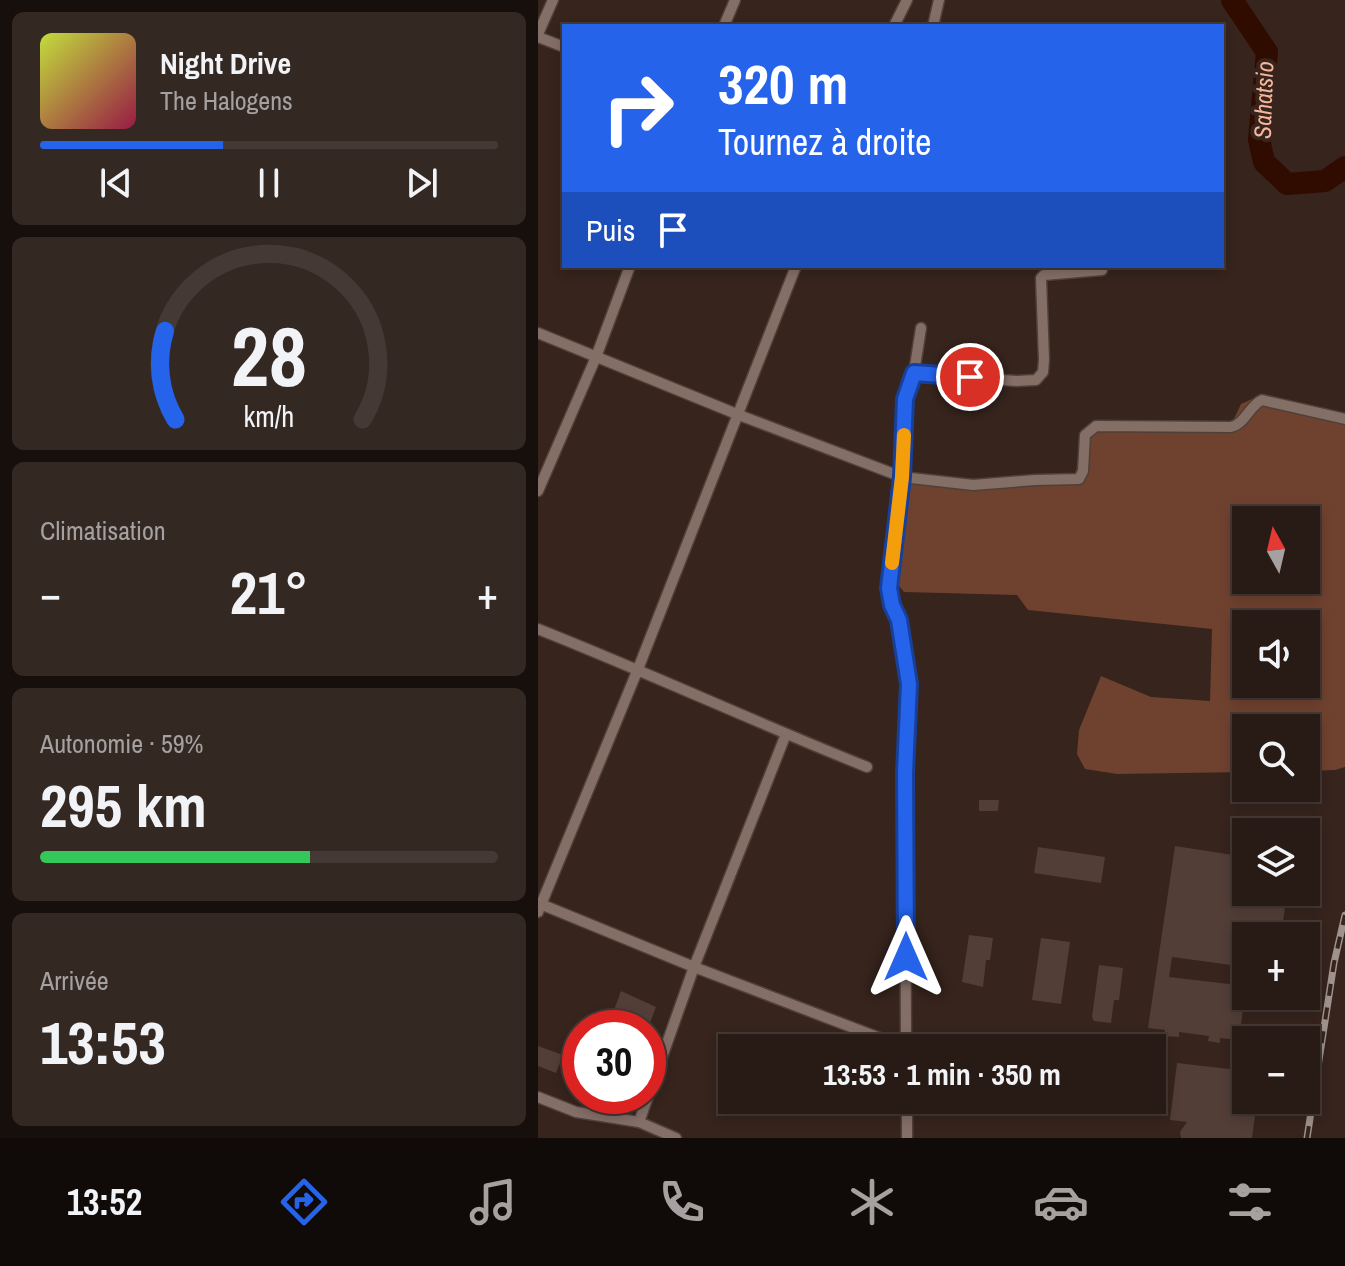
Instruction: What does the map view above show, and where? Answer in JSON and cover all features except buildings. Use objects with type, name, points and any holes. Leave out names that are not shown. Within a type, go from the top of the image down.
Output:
[{"type":"street","points":[[553,0],[538,32],[562,46]]},
{"type":"street","points":[[725,24],[735,0]]},
{"type":"street","points":[[895,24],[907,0]]},
{"type":"street","points":[[933,24],[939,0]]},
{"type":"street","points":[[538,491],[596,357],[629,268]]},
{"type":"street","points":[[795,268],[638,669],[539,907],[869,1034]]},
{"type":"street","points":[[914,373],[1036,380],[1043,372],[1044,360],[1041,278],[1044,275],[1102,270]]},
{"type":"street","points":[[906,1034],[905,773],[909,684],[899,620],[889,588],[902,477],[905,399],[914,373],[921,328]]},
{"type":"street","points":[[538,333],[902,477],[973,485],[1035,480],[1074,481],[1081,476],[1085,435],[1091,427],[1231,427],[1242,422],[1256,403],[1262,400],[1345,419]]},
{"type":"street","points":[[538,629],[867,767]]},
{"type":"street","points":[[639,1122],[694,967],[786,734]]},
{"type":"street","points":[[538,1097],[576,1112],[639,1122],[676,1138]]},
{"type":"street","points":[[907,1114],[907,1138]]},
{"type":"shaded area","points":[[1252,399],[1345,421],[1345,767],[1320,771],[1320,714],[1232,714],[1232,772],[1117,774],[1085,769],[1077,754],[1079,730],[1101,676],[1151,697],[1210,701],[1212,629],[1028,610],[1017,595],[904,592],[889,574],[904,476],[1075,482],[1081,431],[1092,423],[1231,425],[1241,404]]},
{"type":"waterway","name":"Sahatsio","points":[[1232,0],[1267,52],[1259,139],[1264,162],[1287,184],[1325,181],[1345,167]]},
{"type":"railway","points":[[1307,1138],[1334,963],[1345,915]]},
{"type":"slow traffic","points":[[892,563],[904,435]]},
{"type":"route","points":[[906,957],[905,773],[909,684],[899,620],[889,588],[902,477],[905,399],[914,373],[970,377]]}]
